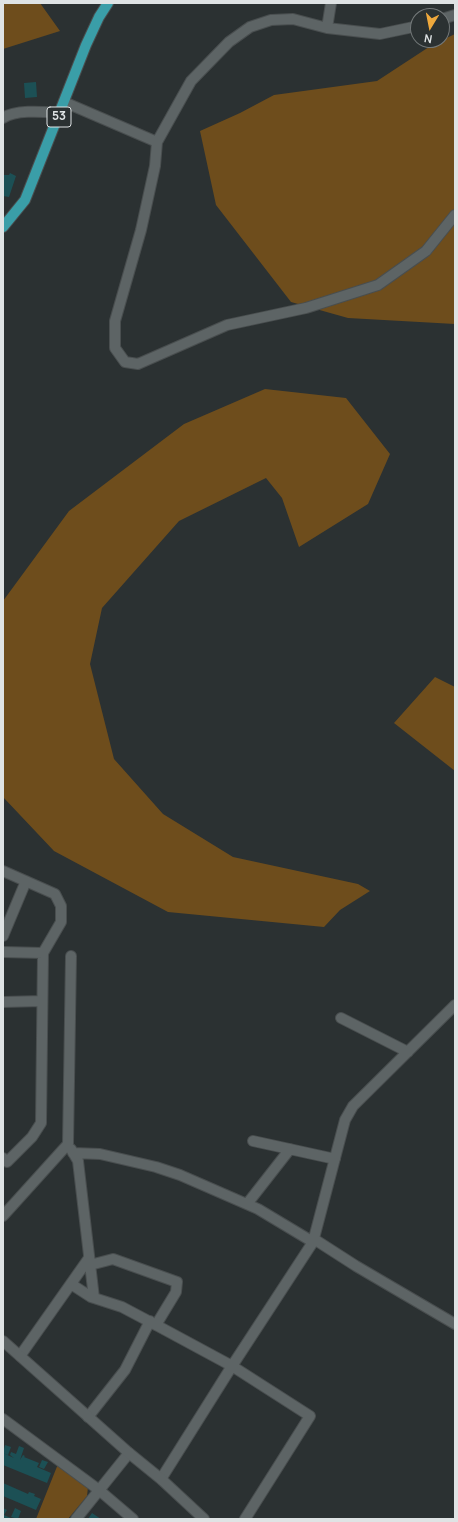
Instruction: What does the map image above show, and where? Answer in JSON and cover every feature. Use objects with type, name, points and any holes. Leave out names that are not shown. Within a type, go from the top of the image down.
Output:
[{"type":"main road","name":"53","points":[[3,227],[25,200],[90,38],[99,17],[108,3]]},
{"type":"street","points":[[327,28],[330,3]]},
{"type":"street","points":[[410,28],[380,34],[327,28],[293,19],[271,20],[250,27],[228,42],[191,82],[157,142],[155,166],[141,230],[115,321],[115,348],[125,362],[138,364],[227,325],[306,308],[378,285],[426,250],[455,215]]},
{"type":"street","points":[[64,102],[157,142]]},
{"type":"street","points":[[3,118],[5,116],[40,111],[61,113]]},
{"type":"street","points":[[3,871],[54,894],[61,906],[61,922],[43,953],[41,1123],[32,1137],[7,1162],[3,1158]]},
{"type":"street","points":[[3,936],[26,881]]},
{"type":"street","points":[[3,952],[43,953]]},
{"type":"street","points":[[71,956],[71,1148],[78,1161],[94,1298]]},
{"type":"street","points":[[3,1002],[42,1001]]},
{"type":"street","points":[[161,1479],[314,1240],[345,1120],[353,1106],[455,1005]]},
{"type":"street","points":[[341,1018],[408,1052]]},
{"type":"street","points":[[253,1141],[335,1159]]},
{"type":"street","points":[[71,1148],[156,1167],[180,1175],[247,1204],[314,1240],[455,1324]]},
{"type":"street","points":[[3,1216],[71,1148]]},
{"type":"street","points":[[247,1204],[290,1149]]},
{"type":"street","points":[[20,1356],[71,1284],[90,1261],[113,1259],[176,1282],[176,1292],[153,1323],[126,1370],[88,1417]]},
{"type":"street","points":[[71,1284],[94,1298],[122,1307],[232,1366],[310,1416],[245,1519]]},
{"type":"street","points":[[3,1341],[129,1453],[161,1479],[204,1519]]},
{"type":"street","points":[[3,1419],[99,1490],[133,1519]]},
{"type":"street","points":[[76,1519],[129,1453]]},
{"type":"shaded area","points":[[3,3],[40,3],[60,31],[3,49]]},
{"type":"shaded area","points":[[455,34],[455,324],[348,318],[291,302],[216,205],[200,131],[240,113],[274,95],[377,81],[427,48],[450,48],[450,36]]},
{"type":"shaded area","points":[[265,389],[346,398],[390,454],[368,504],[299,547],[282,498],[266,478],[179,521],[102,608],[90,664],[114,759],[163,814],[233,857],[358,884],[370,891],[340,910],[324,927],[168,912],[54,851],[3,797],[3,601],[69,511],[184,424]]},
{"type":"shaded area","points":[[435,677],[455,687],[455,771],[394,723]]},
{"type":"shaded area","points":[[58,1464],[88,1487],[87,1496],[68,1519],[36,1519]]},
{"type":"building","points":[[36,82],[37,97],[25,98],[24,83]]},
{"type":"building","points":[[10,173],[16,176],[9,197],[3,196],[3,175],[9,175]]},
{"type":"building","points":[[5,1445],[11,1447],[8,1455],[3,1453]]},
{"type":"building","points":[[19,1446],[24,1448],[20,1460],[23,1455],[25,1456],[24,1457],[39,1463],[37,1467],[51,1473],[47,1483],[3,1465],[3,1453],[14,1458],[10,1455],[11,1452],[16,1454]]},
{"type":"building","points":[[42,1460],[48,1462],[44,1469],[39,1467]]},
{"type":"building","points":[[3,1483],[28,1494],[29,1492],[35,1494],[34,1496],[41,1499],[36,1510],[3,1496]]},
{"type":"building","points":[[3,1508],[7,1510],[4,1515],[13,1519],[3,1519]]},
{"type":"building","points":[[15,1508],[21,1511],[18,1519],[11,1517]]},
{"type":"building","points":[[92,1513],[101,1519],[88,1519]]}]
